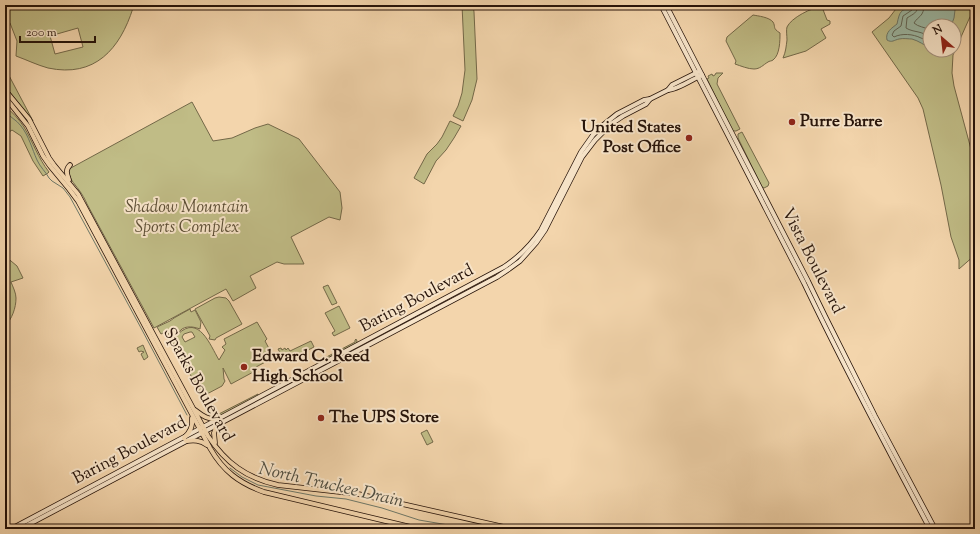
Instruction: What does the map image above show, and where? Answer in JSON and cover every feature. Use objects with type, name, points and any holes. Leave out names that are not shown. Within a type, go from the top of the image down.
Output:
[{"type":"main road","name":"Vista Boulevard","points":[[663,5],[669,12],[825,327],[930,529]]},
{"type":"main road","name":"Vista Boulevard","points":[[663,5],[807,279],[875,416],[935,529]]},
{"type":"main road","name":"Baring Boulevard","points":[[203,430],[217,425],[500,270],[527,248],[538,234],[581,152],[593,135],[602,126],[618,114],[644,100],[650,100],[668,90],[672,85],[699,74]]},
{"type":"main road","name":"Sparks Boulevard","points":[[5,92],[18,105],[32,125],[50,158],[83,201],[194,408],[210,448],[220,463],[230,474],[239,481],[269,494],[420,529]]},
{"type":"main road","name":"Sparks Boulevard","points":[[5,97],[28,126],[50,166],[78,201],[191,413],[216,447],[237,469],[253,478],[278,485],[358,494],[513,529]]},
{"type":"main road","points":[[70,165],[66,172],[71,184]]},
{"type":"main road","points":[[106,253],[112,260],[115,261]]},
{"type":"main road","points":[[143,323],[150,326]]},
{"type":"main road","name":"Baring Boulevard","points":[[20,529],[203,430],[218,419],[363,345]]},
{"type":"main road","points":[[194,408],[205,418],[213,420],[218,419]]},
{"type":"main road","points":[[191,413],[193,423],[185,440],[200,441],[210,448]]},
{"type":"main road","points":[[216,447],[214,429],[217,425]]},
{"type":"main road","name":"Baring Boulevard","points":[[11,529],[185,440]]},
{"type":"green space","points":[[5,5],[127,5],[133,8],[128,23],[113,48],[92,64],[79,69],[65,70],[48,68],[16,56],[17,41],[10,23],[5,26]],"holes":[[[78,28],[83,47],[55,54],[50,36]]]},
{"type":"green space","points":[[462,5],[473,5],[477,79],[472,100],[463,121],[453,116],[462,93],[465,70]]},
{"type":"green space","points":[[899,5],[975,5],[975,8],[962,35],[962,18],[922,18],[922,58],[953,58],[952,73],[954,86],[975,164],[975,255],[959,269],[959,260],[951,237],[941,185],[923,109],[918,98],[872,32],[889,18]]},
{"type":"green space","points":[[818,7],[822,7],[827,20],[830,21],[830,24],[821,29],[826,38],[806,51],[783,58],[787,40],[787,27],[789,24],[802,14]]},
{"type":"green space","points":[[753,15],[771,20],[775,29],[780,33],[779,47],[775,58],[756,69],[735,64],[736,61],[726,41],[727,37]]},
{"type":"green space","points":[[5,68],[33,121],[5,86]]},
{"type":"green space","points":[[716,73],[723,73],[718,78],[717,84],[740,129],[736,131],[732,130],[707,79],[709,78],[708,76],[712,74],[713,76]]},
{"type":"green space","name":"Shadow Mountain Sports Complex","points":[[192,102],[213,141],[232,138],[268,124],[299,139],[340,192],[342,208],[340,220],[329,217],[291,237],[304,264],[284,264],[277,262],[250,276],[256,288],[233,301],[226,289],[154,328],[84,198],[70,178],[69,169]]},
{"type":"green space","points":[[5,106],[22,124],[49,172],[43,176],[33,161],[21,136],[12,130],[5,135]]},
{"type":"green space","points":[[450,121],[461,126],[446,150],[436,161],[424,184],[414,178],[427,154],[442,137]]},
{"type":"green space","points":[[742,132],[769,183],[768,186],[764,188],[762,187],[738,138],[738,134]]},
{"type":"green space","points":[[5,256],[17,266],[23,278],[11,282],[16,294],[16,302],[12,317],[5,326]]},
{"type":"green space","points":[[328,285],[337,303],[332,305],[323,287]]},
{"type":"green space","points":[[219,297],[226,298],[229,301],[242,324],[216,338],[215,340],[209,339],[210,336],[195,309]]},
{"type":"green space","points":[[339,306],[350,328],[334,336],[332,333],[335,331],[325,313]]},
{"type":"green space","points":[[190,309],[191,312],[195,310],[201,322],[200,329],[188,327],[182,329],[178,334],[185,329],[198,329],[208,340],[219,360],[225,350],[222,347],[226,344],[224,339],[257,322],[267,339],[265,341],[273,358],[256,367],[257,370],[231,384],[223,368],[225,381],[222,386],[205,395],[202,392],[200,393],[172,340],[174,339],[172,334],[169,335],[167,331],[161,334],[157,327]],"holes":[[[192,332],[195,337],[185,342],[182,337],[184,334]]]},
{"type":"green space","points":[[356,339],[357,344],[317,364],[317,362],[355,342]]},
{"type":"green space","points":[[311,341],[314,347],[285,362],[278,349],[281,348],[282,350],[285,348],[286,350],[288,348],[290,351]]},
{"type":"green space","points":[[143,345],[148,357],[144,360],[141,354],[144,352],[139,352],[137,348]]},
{"type":"green space","points":[[258,394],[257,397],[220,416],[213,417]]},
{"type":"green space","points":[[427,430],[433,442],[427,445],[421,433]]},
{"type":"water","points":[[912,5],[960,5],[955,10],[954,18],[922,18],[922,44],[912,39],[887,40],[888,32],[897,24],[901,12]]},
{"type":"waterway","points":[[5,111],[24,130],[38,163],[49,178],[63,188],[70,197],[187,415]]},
{"type":"waterway","name":"North Truckee Drain","points":[[230,468],[242,477],[258,485],[316,496],[346,499],[382,508],[419,520],[454,526]]},
{"type":"waterway","name":"North Truckee Drain","points":[[464,528],[469,529]]},
{"type":"place","name":"Purre Barre","points":[[792,122]]},
{"type":"place","name":"United States Post Office","points":[[689,138]]},
{"type":"place","name":"Edward C. Reed High School","points":[[244,367]]},
{"type":"place","name":"The UPS Store","points":[[321,418]]}]
